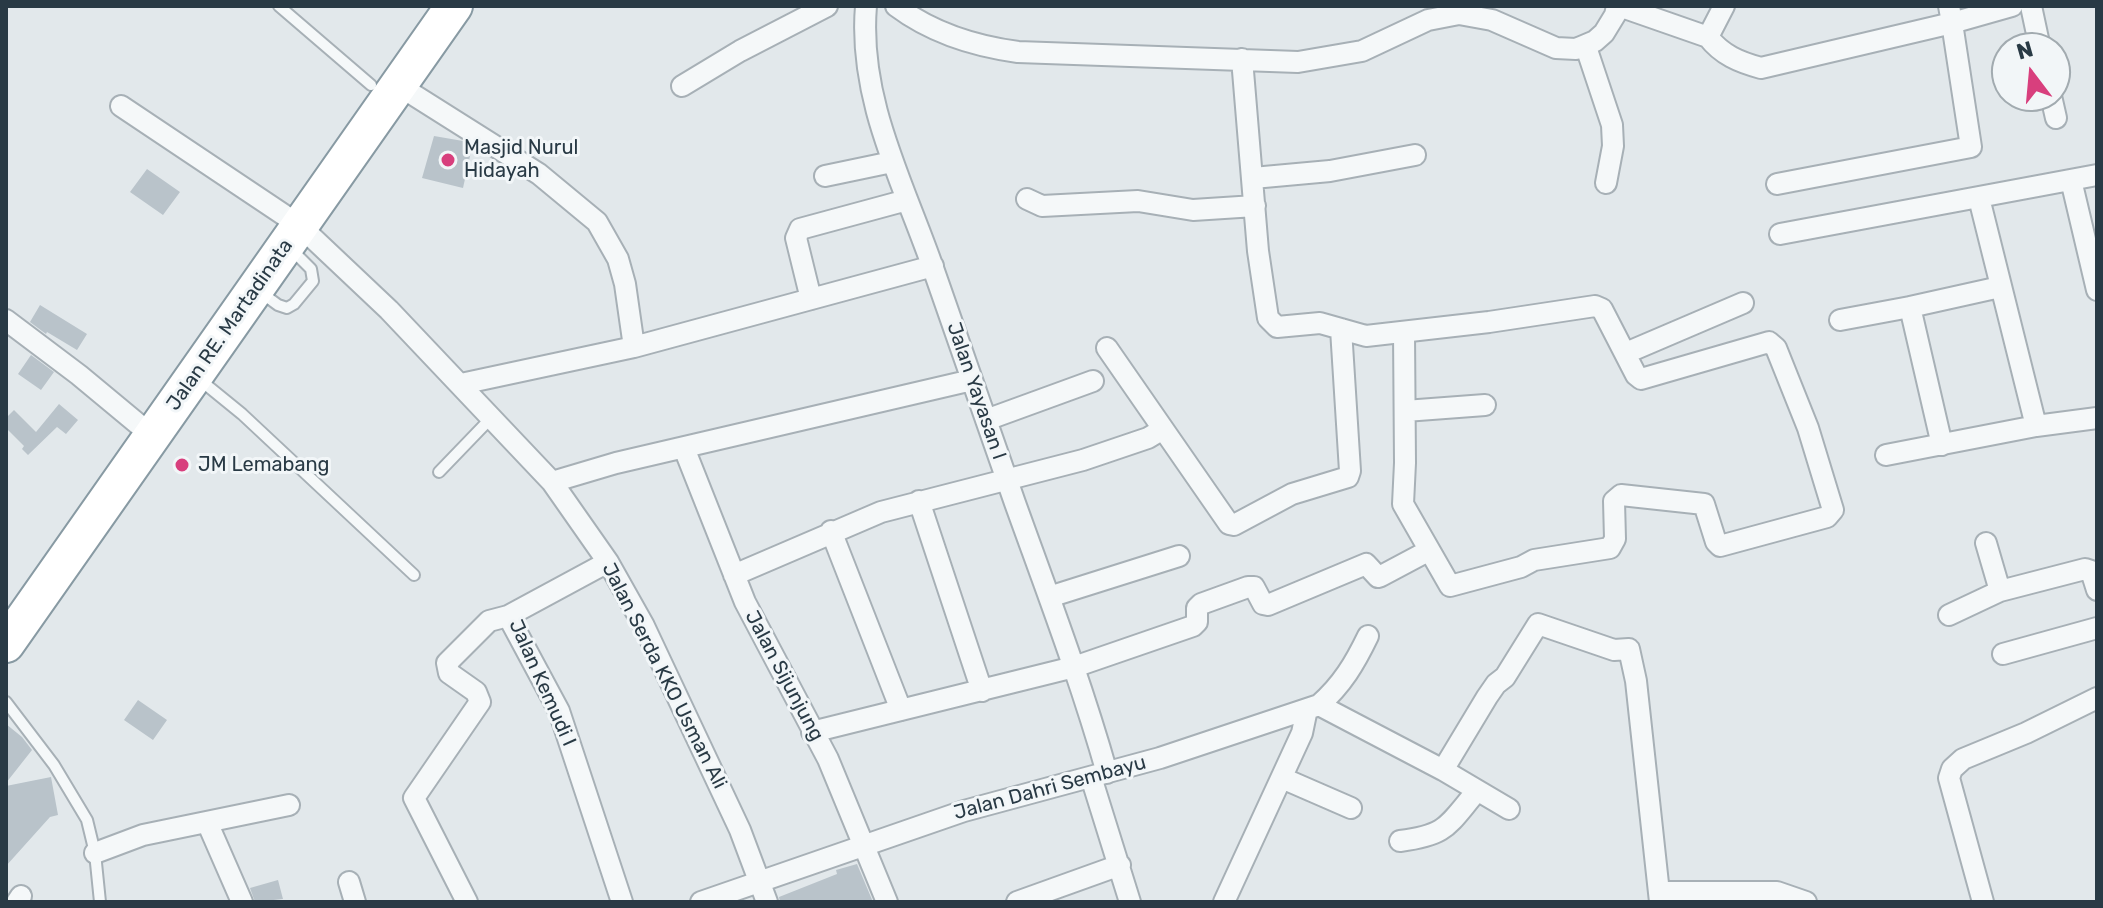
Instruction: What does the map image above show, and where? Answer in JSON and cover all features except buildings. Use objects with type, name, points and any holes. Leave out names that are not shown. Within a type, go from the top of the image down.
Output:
[{"type":"highway","points":[[385,85],[427,6]]},
{"type":"highway","name":"Jalan RE. Martadinata","points":[[6,644],[256,288],[289,227],[385,85],[454,6]]},
{"type":"highway","points":[[6,607],[138,424],[289,227]]},
{"type":"street","points":[[682,86],[740,51],[827,6]]},
{"type":"street","name":"Jalan Yayasan I","points":[[866,6],[865,34],[870,83],[892,162],[933,266],[1074,667],[1130,902]]},
{"type":"street","points":[[896,6],[929,28],[989,48],[1018,52],[1298,62],[1362,51],[1428,20],[1459,14],[1492,20],[1556,48],[1586,47],[1604,33],[1618,6],[1698,33],[1740,63],[1761,68],[1950,15],[2012,6]]},
{"type":"street","points":[[1698,33],[1724,6]]},
{"type":"street","points":[[2031,6],[2037,32]]},
{"type":"street","points":[[1777,184],[1971,147],[1950,15]]},
{"type":"street","points":[[1586,47],[1612,125],[1613,146],[1606,183]]},
{"type":"street","points":[[1242,59],[1258,251],[1271,323],[1277,327],[1320,323],[1359,336],[1404,333],[1595,306],[1602,309],[1638,378],[1645,379],[1772,343],[1808,428],[1832,513],[1827,517],[1720,546],[1704,504],[1621,495],[1614,501],[1615,539],[1610,548],[1531,560],[1521,567],[1452,587],[1448,585],[1403,504],[1404,333]]},
{"type":"street","points":[[385,85],[539,174],[597,222],[618,259],[625,284],[634,347]]},
{"type":"street","name":"Jalan Serda KKO Usman Ali","points":[[121,106],[289,227],[461,384],[552,482],[608,562],[644,626],[695,733],[767,902]]},
{"type":"street","points":[[2055,112],[2056,118]]},
{"type":"street","points":[[1253,178],[1330,171],[1415,155]]},
{"type":"street","points":[[825,176],[892,162]]},
{"type":"street","points":[[1780,234],[2097,175]]},
{"type":"street","points":[[2071,180],[2097,290]]},
{"type":"street","points":[[1979,198],[2036,426]]},
{"type":"street","points":[[1027,199],[1046,206],[1138,201],[1193,210],[1255,206]]},
{"type":"street","points":[[811,299],[796,238],[800,229],[907,200]]},
{"type":"street","points":[[461,384],[634,347],[933,266]]},
{"type":"street","points":[[1840,320],[2000,287]]},
{"type":"street","points":[[1626,353],[1743,303]]},
{"type":"street","points":[[1910,307],[1942,445]]},
{"type":"street","points":[[6,320],[138,424]]},
{"type":"street","points":[[1107,348],[1232,525],[1242,523],[1292,494],[1345,479],[1350,471],[1341,329]]},
{"type":"street","points":[[552,482],[616,463],[972,380]]},
{"type":"street","points":[[986,420],[1093,381]]},
{"type":"street","points":[[1405,411],[1485,405]]},
{"type":"street","points":[[1886,455],[2036,426],[2097,418]]},
{"type":"street","points":[[734,575],[831,531],[919,501],[1130,445],[1163,429]]},
{"type":"street","name":"Jalan Sijunjung","points":[[684,448],[754,623],[828,759],[887,902]]},
{"type":"street","points":[[919,501],[982,691]]},
{"type":"street","points":[[831,531],[901,710]]},
{"type":"street","points":[[1986,543],[2000,591]]},
{"type":"street","points":[[812,732],[1074,667],[1193,626],[1201,604],[1248,587],[1254,587],[1263,604],[1268,605],[1366,564],[1377,576],[1381,576],[1428,551]]},
{"type":"street","points":[[1049,597],[1179,556]]},
{"type":"street","name":"Jalan Kemudi I","points":[[608,562],[508,616],[562,719],[622,902]]},
{"type":"street","points":[[1949,615],[2000,591],[2087,568],[2097,590]]},
{"type":"street","points":[[467,902],[414,798],[480,702],[476,692],[449,673],[447,663],[489,621],[508,616]]},
{"type":"street","points":[[1443,770],[1487,697],[1505,677],[1538,624],[1631,653],[1660,897],[1777,892],[1806,902]]},
{"type":"street","points":[[2003,654],[2097,628]]},
{"type":"street","name":"Jalan Dahri Sembayu","points":[[701,902],[964,811],[1160,758],[1313,707],[1333,693],[1349,672],[1368,636]]},
{"type":"street","points":[[1983,902],[1949,778],[1952,769],[1963,759],[2026,733],[2097,698]]},
{"type":"street","points":[[1224,902],[1313,707],[1443,770],[1509,809]]},
{"type":"street","points":[[1282,778],[1351,808]]},
{"type":"street","points":[[1400,841],[1428,838],[1440,832],[1476,792]]},
{"type":"street","points":[[95,853],[143,835],[289,805]]},
{"type":"street","points":[[207,822],[242,902]]},
{"type":"street","points":[[1017,902],[1120,865]]},
{"type":"street","points":[[349,882],[355,902]]},
{"type":"lane","points":[[279,6],[385,85]]},
{"type":"lane","points":[[194,375],[242,414],[414,575]]},
{"type":"lane","points":[[439,472],[492,417]]},
{"type":"lane","points":[[6,702],[54,765],[87,820],[95,853],[100,902]]},
{"type":"place","name":"Masjid Nurul Hidayah","points":[[448,160]]},
{"type":"place","name":"JM Lemabang","points":[[182,465]]}]
